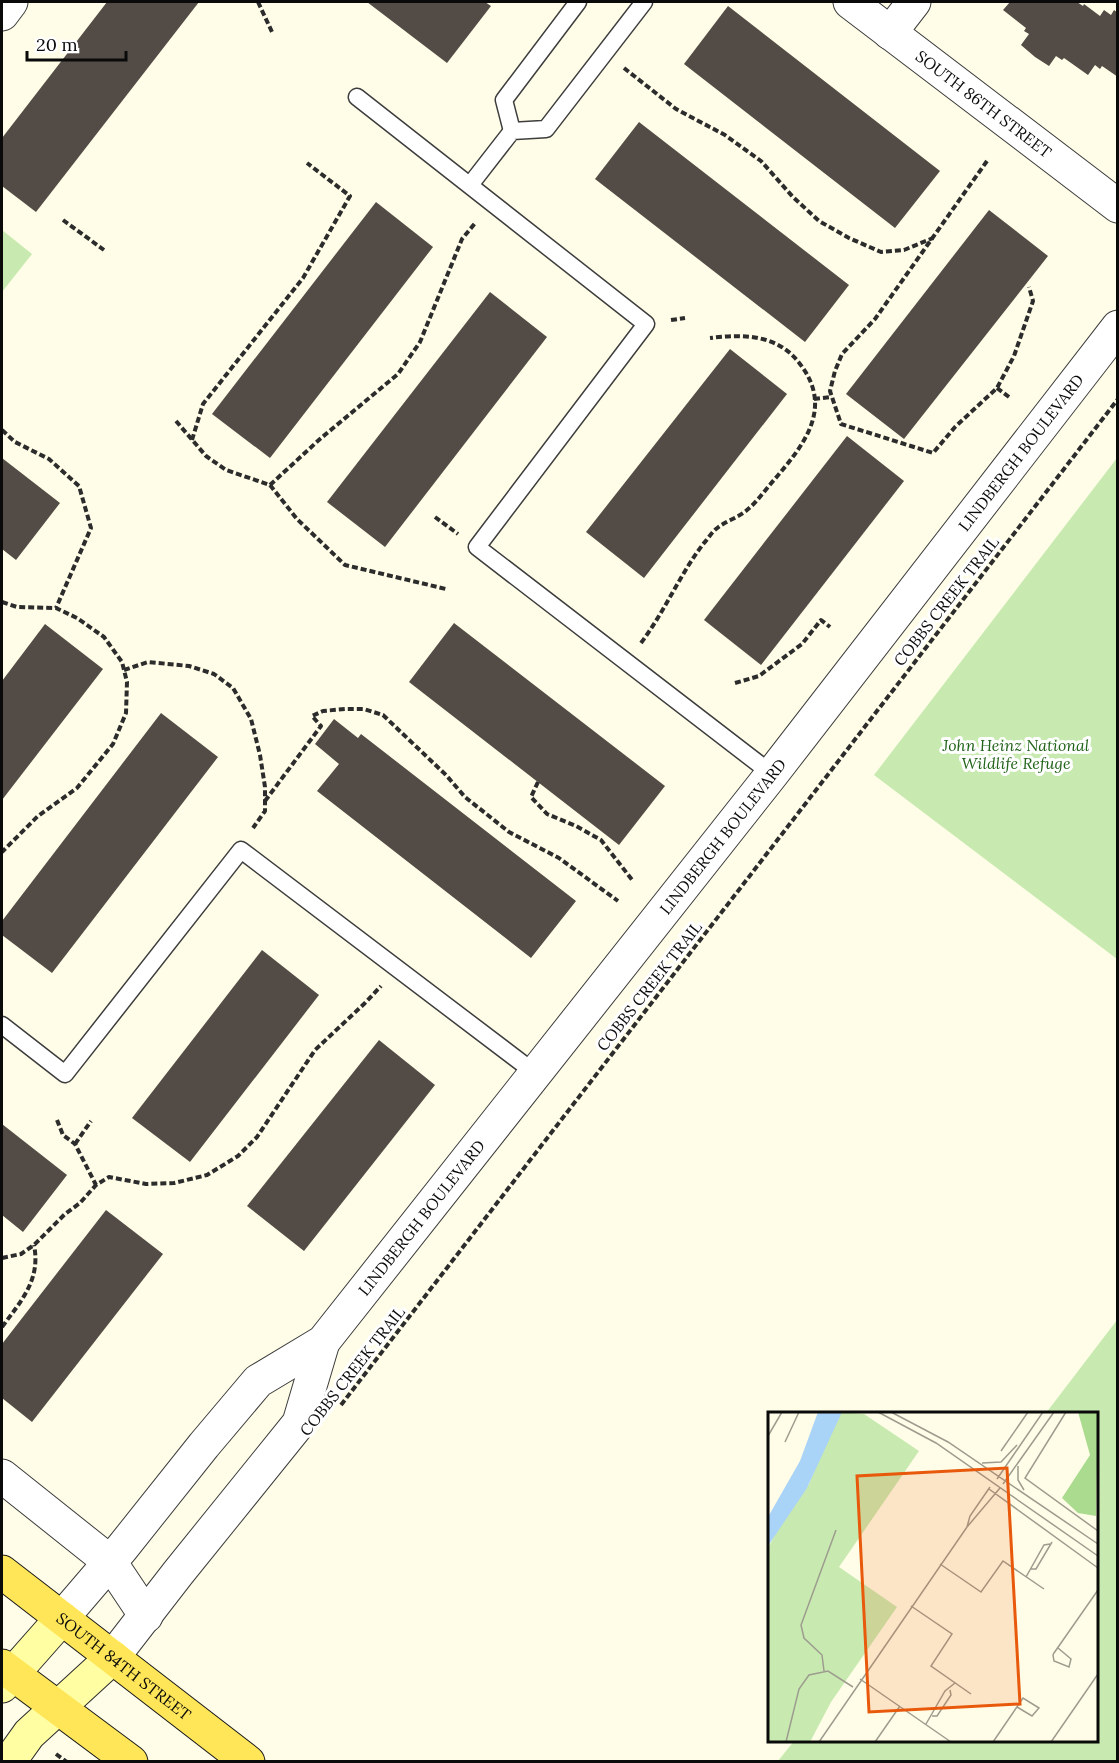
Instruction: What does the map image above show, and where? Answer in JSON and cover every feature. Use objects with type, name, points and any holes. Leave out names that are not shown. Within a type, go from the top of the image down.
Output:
[{"type":"main road","name":"SOUTH 84TH STREET","points":[[2,1572],[248,1761]]},
{"type":"main road","name":"LINDBERGH BOULEVARD","points":[[5,1675],[62,1618]]},
{"type":"main road","name":"LINDBERGH BOULEVARD","points":[[9,1761],[29,1734],[113,1657]]},
{"type":"main road","points":[[5,1675],[59,1706],[131,1761]]},
{"type":"street","points":[[2,14],[11,2]]},
{"type":"street","name":"SOUTH 86TH STREET","points":[[850,2],[1118,206]]},
{"type":"street","points":[[890,33],[914,2]]},
{"type":"street","name":"LINDBERGH BOULEVARD","points":[[62,1618],[110,1563],[258,1381],[323,1342],[772,774],[1118,327]]},
{"type":"street","name":"LINDBERGH BOULEVARD","points":[[113,1657],[299,1423],[323,1342]]},
{"type":"street","points":[[2,1476],[110,1563],[146,1616]]},
{"type":"lane","points":[[512,131],[504,100],[578,2]]},
{"type":"lane","points":[[470,185],[512,131],[546,129],[644,2]]},
{"type":"lane","points":[[357,97],[646,324],[477,548],[772,774]]},
{"type":"lane","points":[[2,1025],[65,1074],[241,850],[535,1073]]},
{"type":"path","points":[[258,2],[272,32]]},
{"type":"path","points":[[638,80],[676,109],[725,135],[761,161],[793,197],[819,221],[849,238],[881,252],[903,250],[934,238]]},
{"type":"path","points":[[987,161],[875,319],[843,354],[835,371],[830,391],[841,424],[933,453],[955,427],[997,388],[1014,356],[1033,301],[1029,287]]},
{"type":"path","points":[[192,440],[203,404],[303,278],[350,196],[307,163]]},
{"type":"path","points":[[63,220],[104,250]]},
{"type":"path","points":[[270,485],[320,439],[398,374],[420,342],[462,238]]},
{"type":"path","points":[[657,622],[690,561],[716,529],[746,511],[798,452],[813,424],[813,388],[801,365],[786,347],[738,334],[710,338]]},
{"type":"path","points":[[997,388],[1009,397]]},
{"type":"path","points":[[814,399],[832,397]]},
{"type":"path","name":"COBBS CREEK TRAIL","points":[[337,1409],[1118,399]]},
{"type":"path","points":[[176,421],[206,456],[226,470],[270,485],[297,519],[345,565],[446,589]]},
{"type":"path","points":[[2,430],[15,442],[49,459],[79,486],[92,528],[56,608]]},
{"type":"path","points":[[2,602],[17,607],[56,608],[77,618],[104,637],[122,662],[127,682],[126,713],[113,744],[77,788],[38,816],[2,852]]},
{"type":"path","points":[[735,683],[759,676],[802,644],[821,620],[830,627]]},
{"type":"path","points":[[124,670],[148,662],[189,666],[214,674],[233,688],[251,719],[260,755],[265,801],[265,811],[241,850]]},
{"type":"path","points":[[265,801],[321,726],[312,716],[322,711],[364,709],[383,715],[465,796],[509,832],[559,858],[618,901]]},
{"type":"path","points":[[538,782],[531,797],[546,814],[576,826],[601,840],[633,881]]},
{"type":"path","points":[[2,1258],[21,1254],[34,1245],[65,1214],[80,1203],[96,1185],[109,1177],[146,1184],[174,1183],[207,1175],[238,1156],[257,1137],[315,1050],[365,1003]]},
{"type":"path","points":[[57,1120],[63,1136],[75,1144],[96,1185]]},
{"type":"path","points":[[75,1144],[91,1121]]},
{"type":"path","points":[[2,1327],[26,1295],[37,1262],[34,1245]]},
{"type":"green space","points":[[2,230],[32,254],[2,292]]},
{"type":"green space","name":"John Heinz National Wildlife Refuge","points":[[1117,458],[1117,959],[874,775]]},
{"type":"green space","points":[[1117,1320],[1117,1761],[778,1761],[793,1742],[1098,1742],[1098,1412],[1047,1412]]},
{"type":"building","points":[[107,2],[199,2],[36,212],[2,186],[2,138]]},
{"type":"building","points":[[367,2],[485,2],[491,6],[447,63]]},
{"type":"building","points":[[1010,2],[1077,2],[1083,6],[1084,4],[1100,16],[1104,10],[1111,15],[1114,10],[1118,13],[1118,77],[1102,66],[1100,69],[1095,65],[1088,75],[1064,58],[1062,60],[1056,56],[1049,66],[1035,57],[1021,45],[1029,34],[1024,31],[1026,28],[1003,10]]},
{"type":"building","points":[[728,6],[940,171],[895,228],[684,64]]},
{"type":"building","points":[[639,122],[849,285],[805,342],[595,179]]},
{"type":"building","points":[[376,202],[433,247],[270,458],[212,414]]},
{"type":"building","points":[[989,210],[1048,256],[904,439],[846,394]]},
{"type":"building","points":[[490,292],[547,337],[385,547],[327,502]]},
{"type":"building","points":[[730,349],[787,394],[644,578],[586,532]]},
{"type":"building","points":[[847,436],[904,481],[761,665],[704,620]]},
{"type":"building","points":[[2,458],[60,503],[16,560],[2,549]]},
{"type":"building","points":[[454,623],[665,786],[619,845],[409,682]]},
{"type":"building","points":[[45,624],[103,669],[2,800],[2,681]]},
{"type":"building","points":[[161,713],[218,757],[52,973],[2,935],[2,921]]},
{"type":"building","points":[[334,719],[358,738],[361,734],[576,901],[531,958],[317,791],[339,764],[315,744]]},
{"type":"building","points":[[262,950],[319,995],[190,1162],[132,1118]]},
{"type":"building","points":[[379,1040],[435,1085],[304,1251],[247,1206]]},
{"type":"building","points":[[2,1124],[67,1175],[23,1232],[2,1215]]},
{"type":"building","points":[[106,1210],[163,1254],[32,1422],[2,1398],[2,1344]]}]
